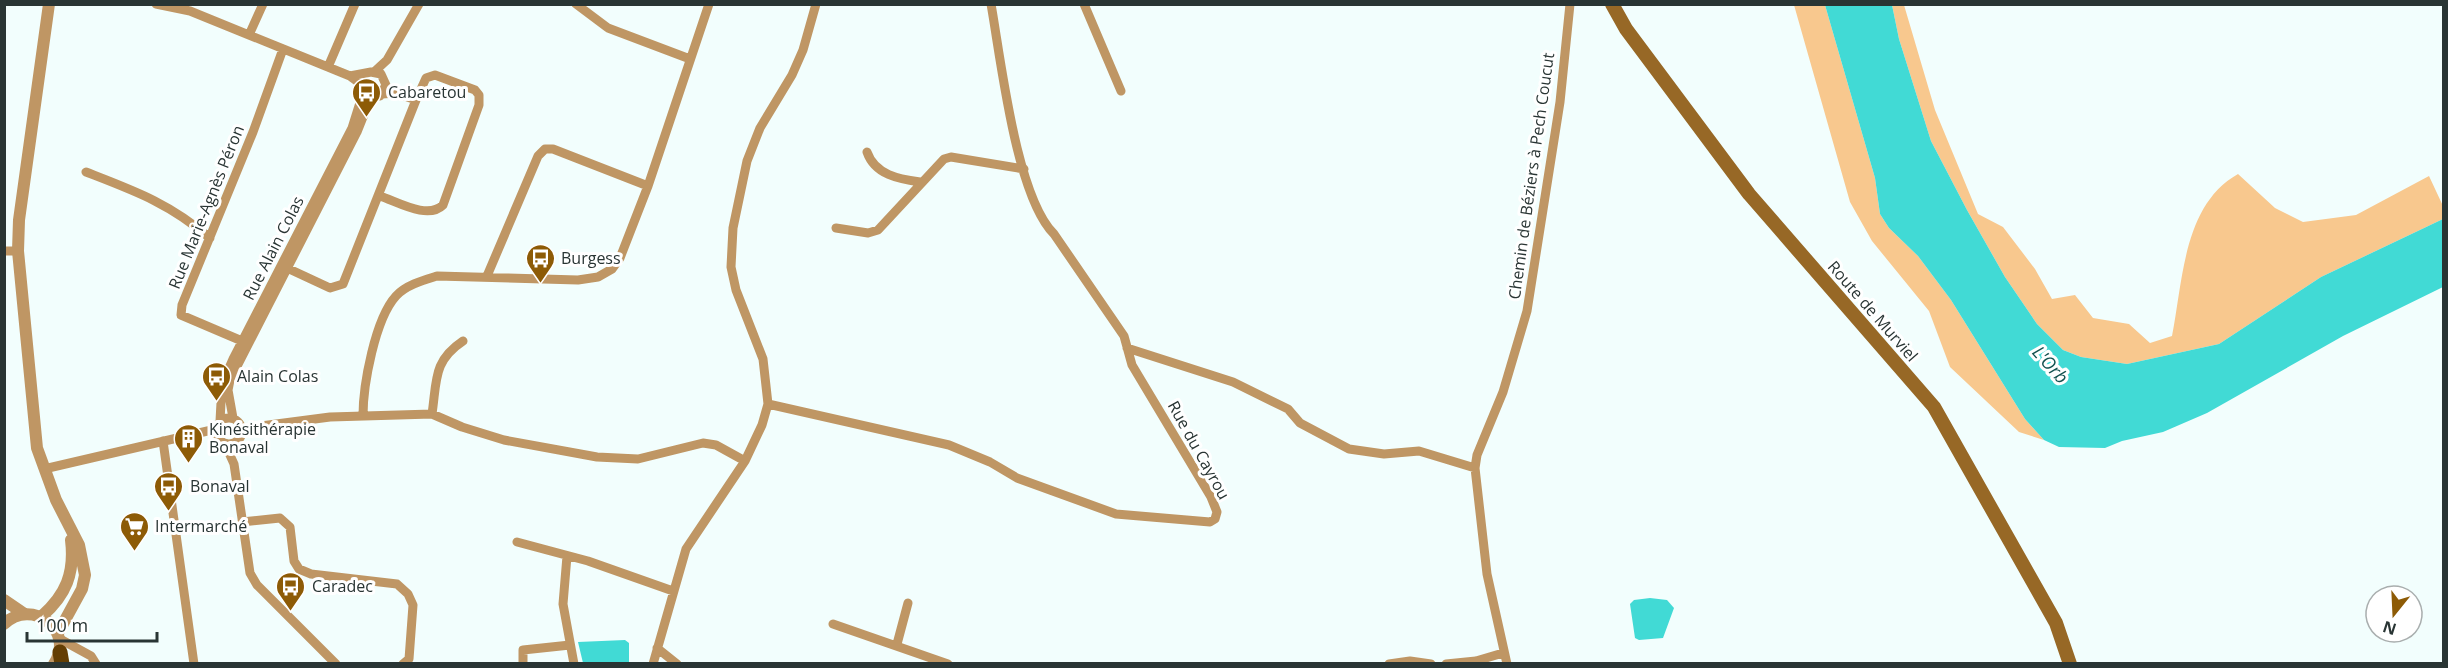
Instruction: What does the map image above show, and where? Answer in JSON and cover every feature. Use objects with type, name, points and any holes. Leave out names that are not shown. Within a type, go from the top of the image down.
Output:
[{"type":"main road","name":"Route de Murviel","points":[[1612,4],[1626,29],[1749,194],[1934,407],[2046,604],[2056,623],[2070,663]]},
{"type":"street","points":[[49,4],[19,220],[18,251],[36,436],[44,469],[70,530],[79,545],[85,574],[82,589],[59,650]]},
{"type":"street","points":[[156,4],[191,8],[367,84],[384,86],[416,100]]},
{"type":"street","points":[[249,35],[263,4]]},
{"type":"street","points":[[328,67],[355,4]]},
{"type":"street","points":[[367,84],[387,60],[419,4]]},
{"type":"street","points":[[576,4],[608,28],[690,59]]},
{"type":"street","points":[[363,416],[366,375],[385,313],[396,295],[416,283],[437,276],[578,280],[612,269],[620,258],[648,186],[709,4]]},
{"type":"street","points":[[653,663],[686,549],[745,461],[762,425],[768,404],[763,359],[736,290],[731,267],[733,228],[747,161],[760,128],[792,75],[803,50],[816,4]]},
{"type":"street","name":"Rue du Cayrou","points":[[768,404],[949,445],[990,462],[1017,478],[1116,514],[1199,521],[1215,519],[1217,512],[1211,497],[1132,365],[1124,336],[1054,234],[1044,223],[1024,169],[1003,81],[991,4]]},
{"type":"street","points":[[1084,4],[1121,91]]},
{"type":"street","name":"Chemin de Béziers à Pech Coucut","points":[[1507,663],[1487,574],[1475,468],[1477,455],[1503,392],[1527,311],[1560,102],[1570,4]]},
{"type":"street","name":"Rue Marie-Agnès Péron","points":[[242,341],[181,315],[182,305],[283,49]]},
{"type":"street","points":[[384,86],[387,60]]},
{"type":"street","points":[[286,268],[330,288],[343,284],[426,78],[435,75],[475,90],[479,95],[479,105],[443,205],[437,211],[429,212],[380,196]]},
{"type":"street","points":[[367,84],[384,86]]},
{"type":"street","name":"Rue Alain Colas","points":[[243,433],[236,420],[228,390],[230,380],[357,132],[367,84]]},
{"type":"street","name":"Rue Alain Colas","points":[[218,429],[222,384],[352,128],[367,84]]},
{"type":"street","points":[[487,276],[538,156],[545,149],[553,149],[648,186]]},
{"type":"street","points":[[867,152],[870,159],[889,177],[920,182]]},
{"type":"street","points":[[836,228],[868,233],[878,230],[939,163],[951,157],[1024,169]]},
{"type":"street","points":[[86,172],[157,200],[184,216],[210,238]]},
{"type":"street","points":[[4,251],[18,251]]},
{"type":"street","points":[[432,414],[440,361],[449,350],[463,340]]},
{"type":"street","points":[[1127,348],[1233,382],[1288,409],[1300,423],[1349,449],[1384,454],[1419,451],[1475,468]]},
{"type":"street","points":[[336,663],[257,585],[247,563],[234,464],[236,443],[243,433],[261,426],[330,417],[432,414],[462,427],[504,440],[597,457],[638,459],[703,443],[723,448],[745,461]]},
{"type":"street","points":[[44,469],[199,434],[218,429],[236,420],[261,426]]},
{"type":"street","points":[[218,429],[234,464]]},
{"type":"street","points":[[163,441],[194,663]]},
{"type":"street","points":[[225,444],[236,443]]},
{"type":"street","points":[[242,522],[280,518],[290,526],[294,561],[298,569],[311,574],[397,584],[408,594],[413,605],[409,659],[403,663]]},
{"type":"street","points":[[42,616],[56,605],[72,574],[74,558],[70,530]]},
{"type":"street","points":[[517,542],[673,591]]},
{"type":"street","points":[[567,556],[563,604],[574,663]]},
{"type":"street","points":[[4,600],[23,613],[42,616],[53,625],[59,650]]},
{"type":"street","points":[[897,644],[909,603]]},
{"type":"street","points":[[4,624],[23,613]]},
{"type":"street","points":[[833,624],[948,663]]},
{"type":"street","points":[[523,663],[522,650],[570,645]]},
{"type":"street","points":[[657,648],[677,663]]},
{"type":"street","points":[[59,650],[91,656],[96,663]]},
{"type":"street","points":[[1446,663],[1476,661],[1503,653]]},
{"type":"street","points":[[1389,663],[1410,661],[1431,663]]},
{"type":"shaded area","points":[[1794,5],[1825,5],[1875,178],[1880,214],[1889,228],[1918,256],[1951,300],[2025,419],[2044,440],[2019,432],[1950,367],[1929,311],[1872,241],[1850,202]]},
{"type":"shaded area","points":[[1892,5],[1904,5],[1935,110],[1978,214],[2003,227],[2035,269],[2052,299],[2075,295],[2093,318],[2129,324],[2150,343],[2172,336],[2183,269],[2196,224],[2206,205],[2220,188],[2238,174],[2275,208],[2303,222],[2356,215],[2429,176],[2443,206],[2443,219],[2321,277],[2219,344],[2127,364],[2081,357],[2063,350],[2037,324],[2005,277],[1967,210],[1931,141],[1899,39]]},
{"type":"water","name":"L'Orb","points":[[1825,5],[1892,5],[1899,39],[1931,141],[2005,277],[2037,324],[2063,350],[2081,357],[2127,364],[2219,344],[2321,277],[2443,219],[2443,287],[2343,336],[2207,413],[2163,432],[2122,441],[2105,448],[2059,447],[2044,440],[2025,419],[1951,300],[1918,256],[1889,228],[1880,214],[1875,178]]},
{"type":"water","points":[[1650,598],[1667,600],[1674,608],[1663,638],[1639,640],[1635,638],[1630,604],[1634,600]]},
{"type":"water","points":[[625,640],[629,643],[629,663],[583,663],[578,642]]},
{"type":"place","name":"Cabaretou","points":[[367,118]]},
{"type":"place","name":"Burgess","points":[[540,284]]},
{"type":"place","name":"Alain Colas","points":[[216,402]]},
{"type":"place","name":"Kinésithérapie Bonaval","points":[[188,464]]},
{"type":"place","name":"Bonaval","points":[[169,512]]},
{"type":"place","name":"Intermarché","points":[[134,552]]},
{"type":"place","name":"Caradec","points":[[291,612]]}]
